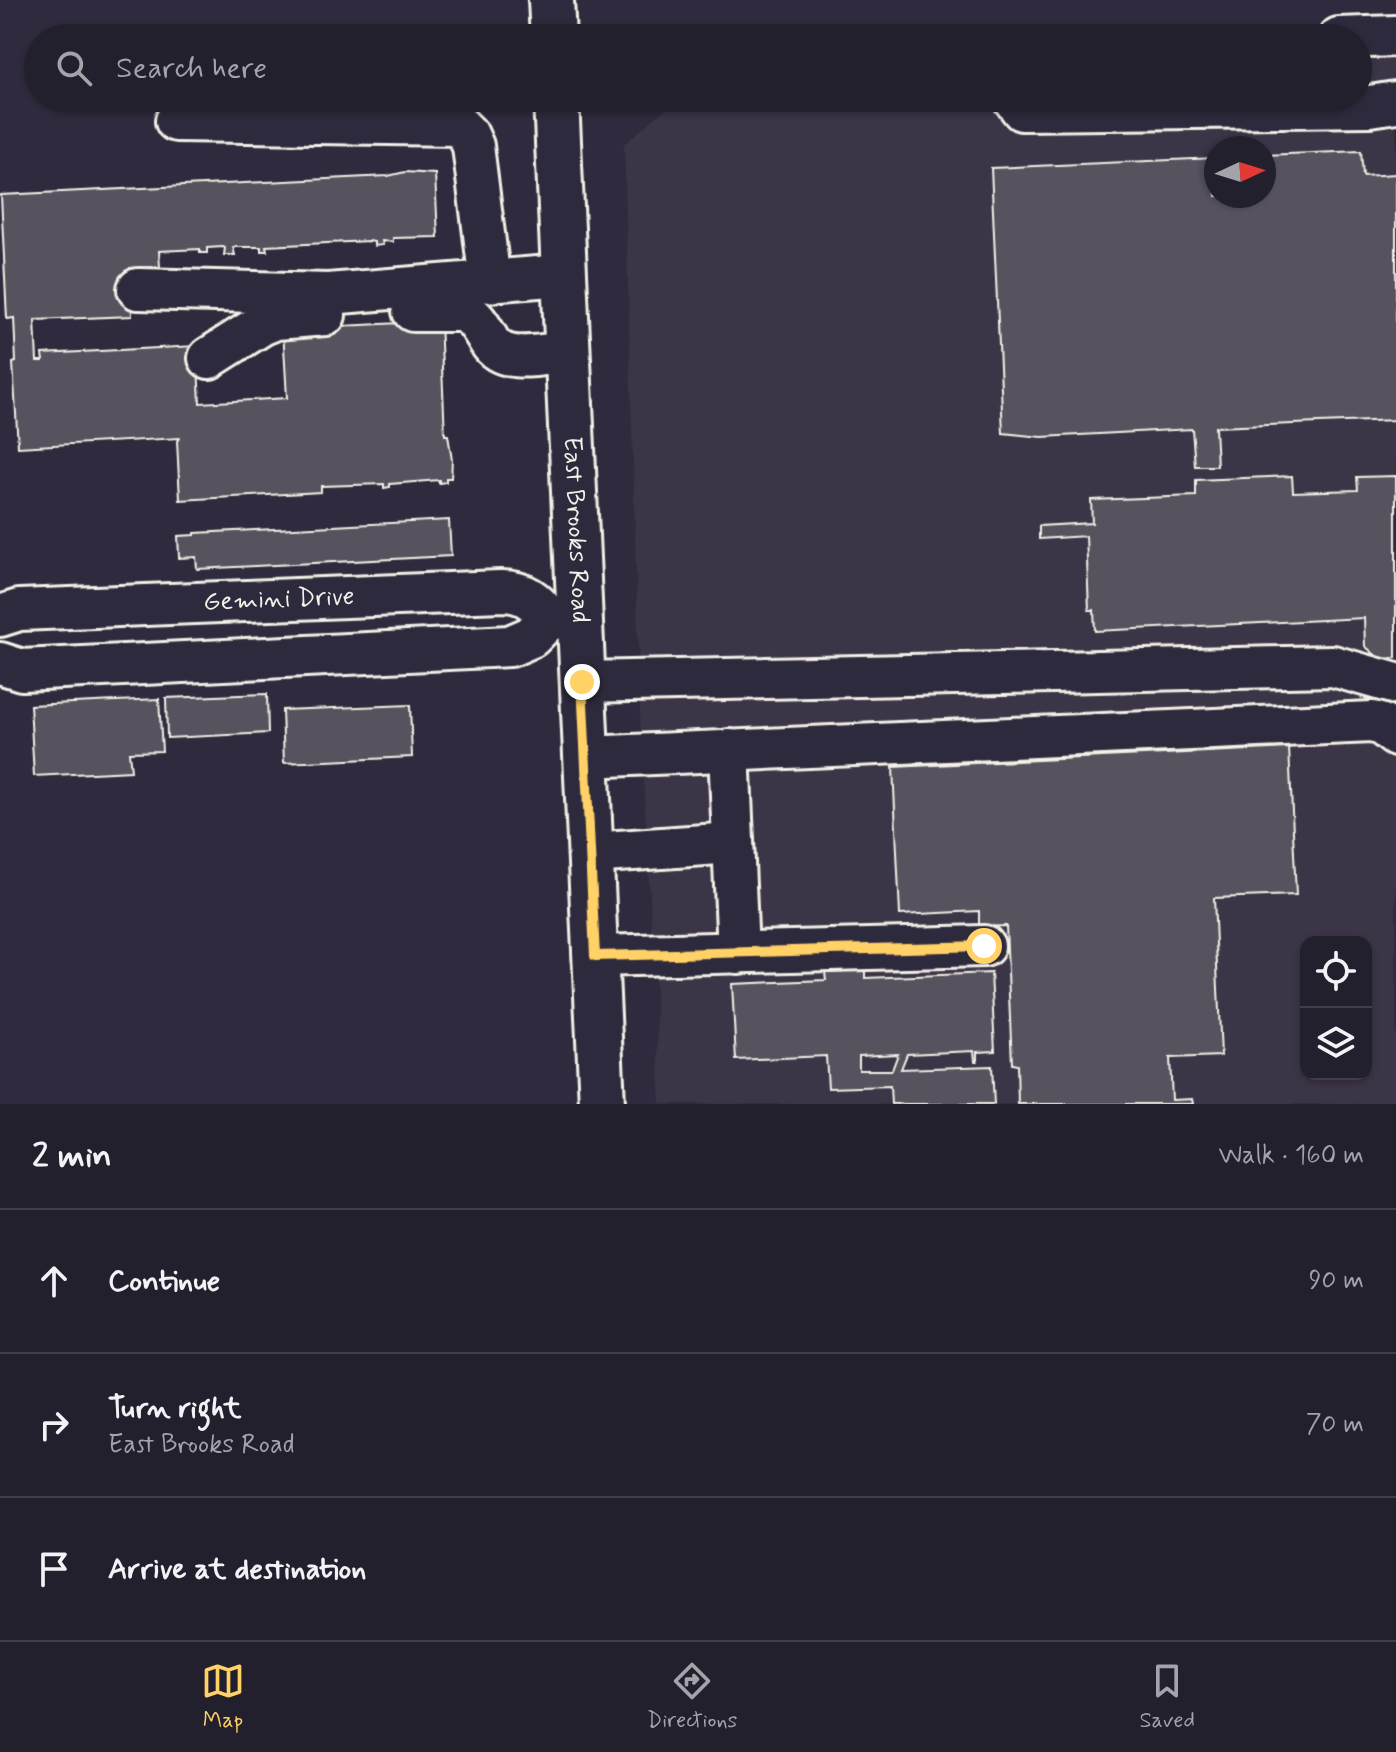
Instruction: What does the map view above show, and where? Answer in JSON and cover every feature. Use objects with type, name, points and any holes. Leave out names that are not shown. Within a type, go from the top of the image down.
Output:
[{"type":"main road","points":[[551,0],[552,24]]},
{"type":"main road","name":"East Brooks Road","points":[[557,112],[567,352],[564,618],[582,682],[602,1104]]},
{"type":"street","points":[[1372,37],[1396,36]]},
{"type":"street","points":[[1372,106],[1396,102]]},
{"type":"street","points":[[176,121],[458,125],[473,146],[476,293],[492,347],[499,354],[511,357],[567,352]]},
{"type":"street","points":[[138,289],[328,294],[476,293],[563,275]]},
{"type":"street","points":[[209,358],[261,325],[286,317],[455,310],[476,293]]},
{"type":"street","name":"Gemini Drive","points":[[0,616],[19,610],[501,591],[523,593],[542,608],[564,618]]},
{"type":"street","points":[[0,663],[22,670],[510,646],[564,618]]},
{"type":"street","points":[[582,682],[1333,666],[1396,684]]},
{"type":"street","points":[[586,757],[1372,722],[1392,730],[1396,736]]},
{"type":"street","points":[[729,750],[738,953]]},
{"type":"street","points":[[590,853],[733,843]]},
{"type":"street","points":[[595,956],[984,946]]},
{"type":"shaded area","points":[[1396,57],[1396,1104],[661,1104],[640,715],[624,144],[662,112],[1372,112],[1372,59]]},
{"type":"building","points":[[1361,151],[1363,176],[1396,174],[1396,420],[1215,427],[1217,466],[1195,466],[1192,429],[1042,437],[1003,433],[991,168],[1204,159],[1204,208],[1276,208],[1276,155]]},
{"type":"building","points":[[405,172],[435,174],[438,237],[393,238],[393,242],[382,241],[383,245],[374,246],[374,242],[369,241],[266,246],[267,251],[261,251],[261,247],[233,247],[235,255],[224,255],[223,247],[207,248],[207,253],[200,253],[200,249],[159,251],[160,267],[130,268],[132,316],[35,320],[37,361],[43,361],[42,354],[197,346],[200,403],[287,398],[283,329],[440,321],[445,435],[448,435],[452,460],[451,478],[446,478],[446,482],[390,484],[390,487],[384,488],[384,484],[321,486],[321,492],[180,500],[179,438],[18,447],[14,318],[7,319],[1,195],[388,176]]},
{"type":"building","points":[[1292,476],[1293,492],[1358,490],[1357,477],[1396,476],[1396,658],[1380,659],[1365,646],[1364,618],[1095,631],[1094,610],[1089,610],[1086,536],[1039,539],[1039,526],[1092,523],[1091,500],[1196,496],[1196,480]]},
{"type":"building","points":[[449,520],[451,556],[197,569],[196,557],[179,558],[178,536],[195,533]]},
{"type":"building","points":[[267,694],[268,733],[167,738],[166,698]]},
{"type":"building","points":[[159,699],[162,751],[129,752],[131,771],[34,776],[30,705]]},
{"type":"building","points":[[410,705],[412,757],[284,763],[282,710]]},
{"type":"building","points":[[1289,748],[1296,895],[1214,898],[1221,1056],[1170,1058],[1172,1100],[1192,1099],[1193,1104],[1018,1104],[1017,1065],[1012,1064],[1006,926],[979,927],[979,911],[900,915],[893,767]]},
{"type":"building","points":[[865,970],[865,978],[991,973],[995,1051],[977,1052],[977,1061],[974,1051],[907,1054],[901,1069],[992,1066],[994,1104],[891,1104],[890,1086],[828,1088],[826,1056],[736,1060],[732,984],[826,980],[825,972]],"holes":[[[898,1054],[892,1070],[859,1070],[859,1056]]]},
{"type":"route","points":[[582,682],[595,956],[984,946]]}]
